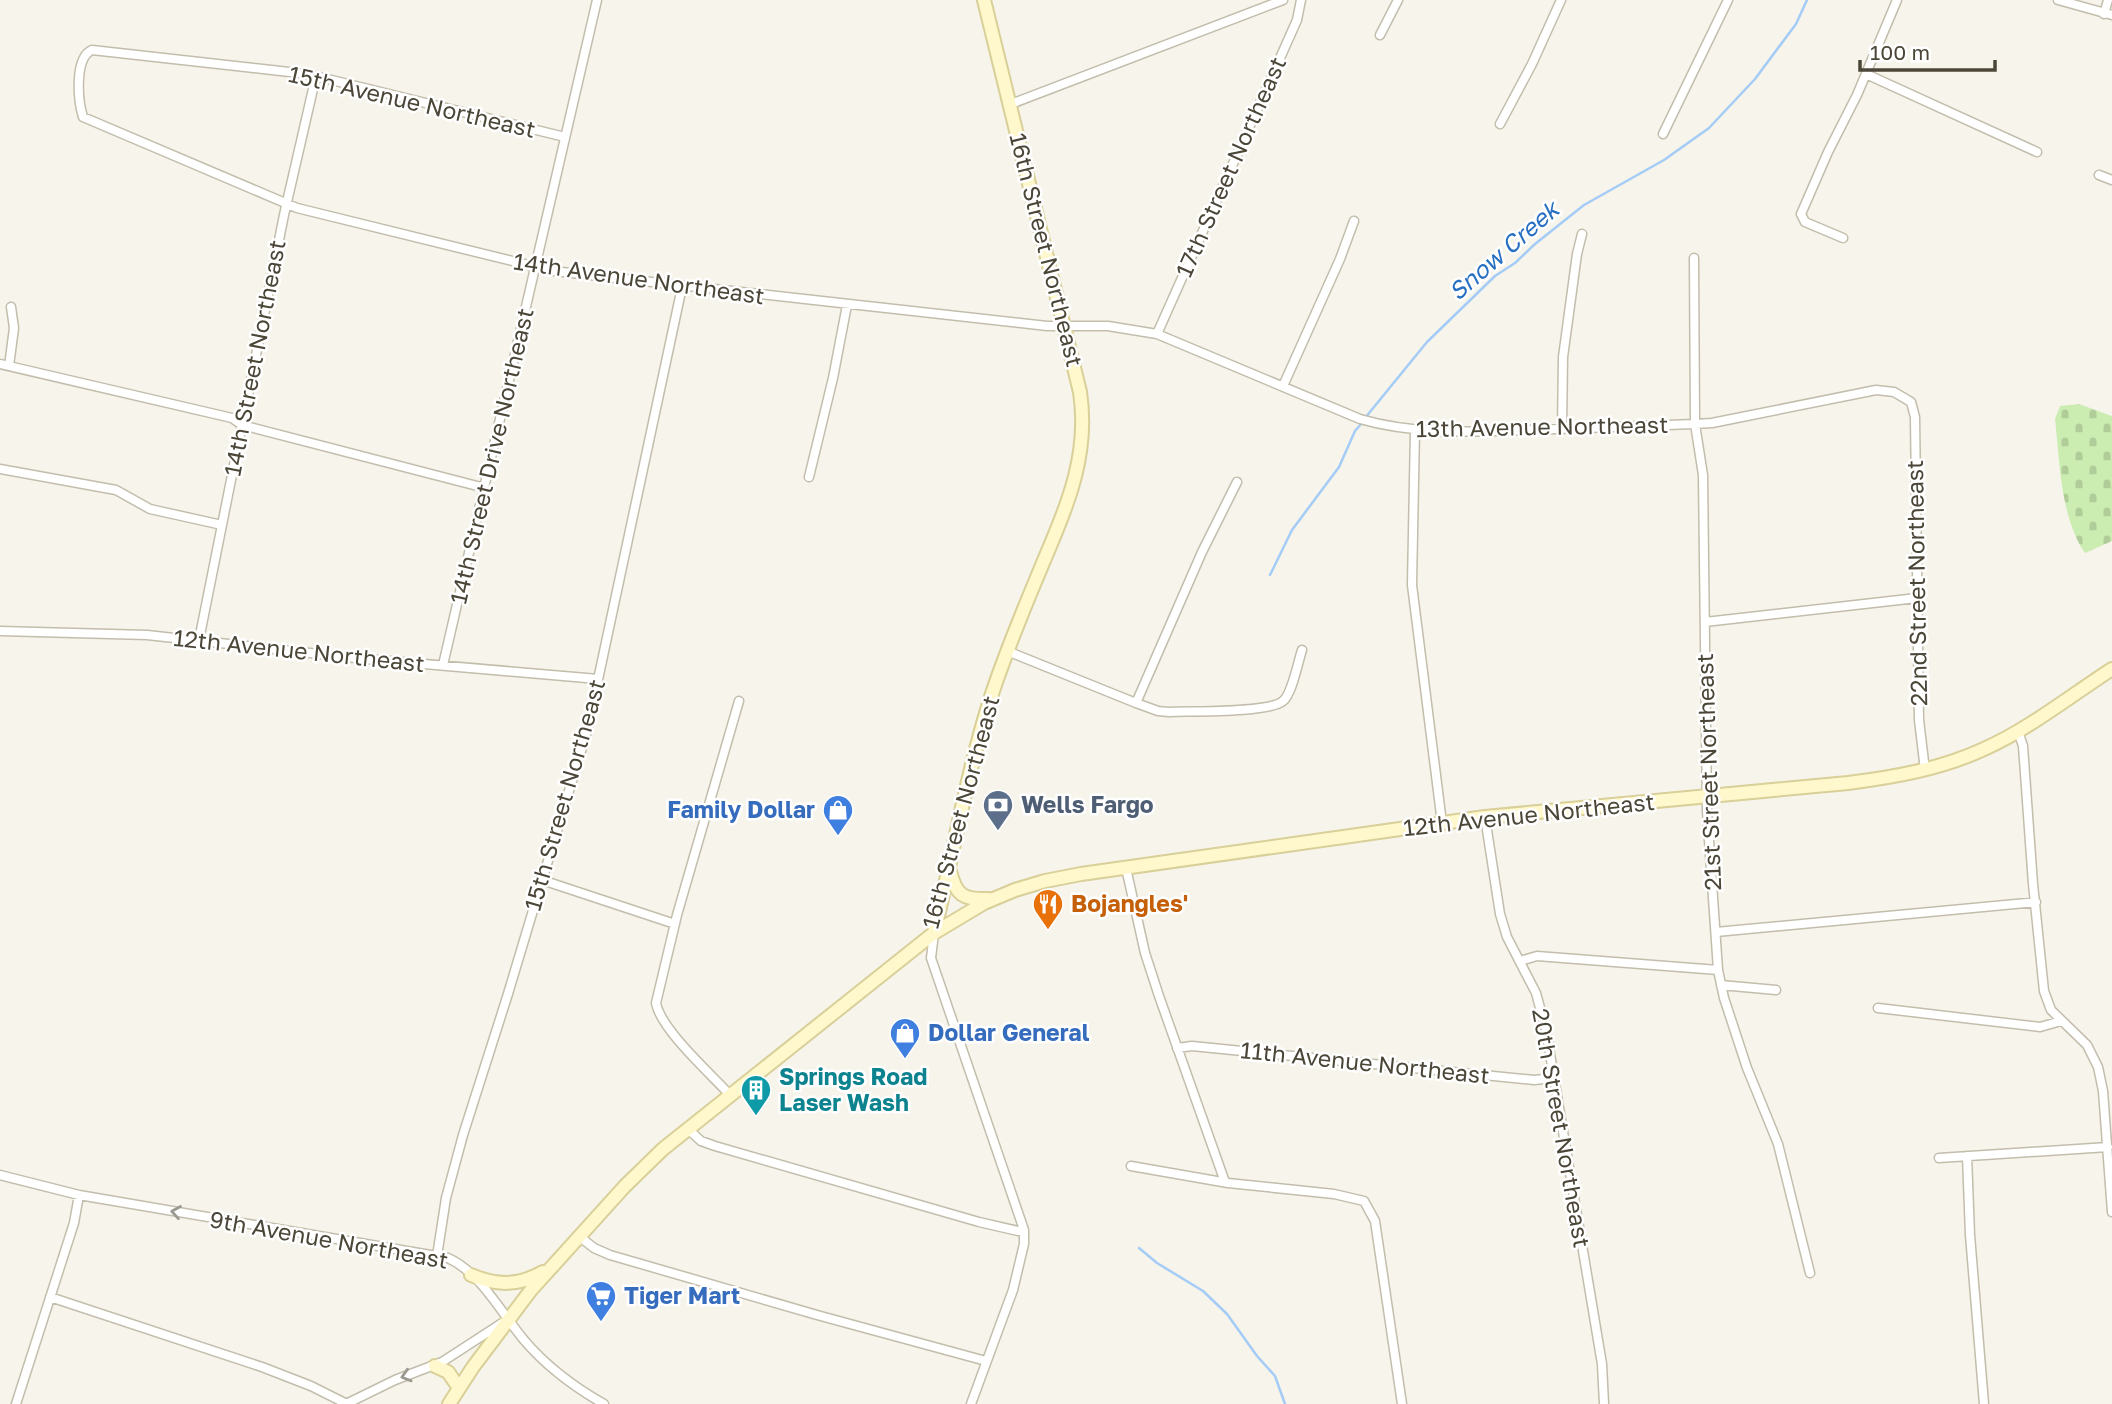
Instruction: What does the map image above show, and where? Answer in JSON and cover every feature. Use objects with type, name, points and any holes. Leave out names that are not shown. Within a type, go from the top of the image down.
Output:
[{"type":"main road","name":"16th Street Northeast","points":[[449,1404],[508,1319],[552,1266],[640,1171],[688,1129],[934,933],[980,735],[1007,651],[1064,513],[1080,459],[1083,437],[1082,407],[1065,325],[984,0]]},
{"type":"main road","name":"12th Avenue Northeast","points":[[934,933],[995,898],[1045,881],[1485,817],[1862,781],[1925,770],[1984,750],[2018,731],[2112,669]]},
{"type":"main road","points":[[950,867],[954,886],[960,894],[970,898],[995,898]]},
{"type":"main road","points":[[471,1275],[487,1282],[517,1283],[552,1266]]},
{"type":"main road","points":[[435,1366],[448,1372],[459,1388]]},
{"type":"street","name":"14th Street Drive Northeast","points":[[443,666],[597,0]]},
{"type":"street","points":[[1011,104],[1283,0]]},
{"type":"street","name":"17th Street Northeast","points":[[1157,334],[1297,20],[1301,0]]},
{"type":"street","points":[[1380,35],[1398,0]]},
{"type":"street","points":[[1500,124],[1532,64],[1561,0]]},
{"type":"street","points":[[1663,134],[1728,0]]},
{"type":"street","points":[[1843,239],[1805,222],[1801,214],[1866,75],[1897,0]]},
{"type":"street","points":[[2058,0],[2108,15],[2108,0]]},
{"type":"street","name":"15th Avenue Northeast","points":[[92,50],[316,76],[565,137]]},
{"type":"street","name":"14th Avenue Northeast","points":[[92,50],[87,52],[82,60],[79,98],[83,117],[286,204],[536,267],[682,287],[1047,326],[1065,325]]},
{"type":"street","points":[[1866,75],[2037,152]]},
{"type":"street","name":"14th Street Northeast","points":[[200,640],[286,204],[316,76]]},
{"type":"street","points":[[2099,174],[2112,180]]},
{"type":"street","points":[[1283,386],[1340,259],[1354,221]]},
{"type":"street","points":[[1562,429],[1563,357],[1582,234]]},
{"type":"street","name":"21st Street Northeast","points":[[1694,258],[1695,424],[1703,475],[1706,811],[1718,970],[1747,1068],[1778,1144],[1810,1273]]},
{"type":"street","name":"15th Street Northeast","points":[[437,1256],[446,1198],[460,1147],[587,731],[669,347],[682,298],[682,287]]},
{"type":"street","points":[[809,477],[847,305]]},
{"type":"street","points":[[11,307],[14,328],[5,365],[232,418],[242,425],[485,488]]},
{"type":"street","name":"13th Avenue Northeast","points":[[1065,325],[1108,326],[1157,334],[1360,419],[1415,430],[1489,431],[1712,423],[1876,390],[1895,391],[1906,398]]},
{"type":"street","name":"22nd Street Northeast","points":[[1906,398],[1911,402],[1915,418],[1919,720],[1925,770]]},
{"type":"street","points":[[1415,430],[1412,585],[1442,823]]},
{"type":"street","points":[[0,469],[116,490],[150,509],[222,525]]},
{"type":"street","points":[[1136,703],[1208,539],[1237,482]]},
{"type":"street","points":[[1705,622],[1917,598]]},
{"type":"street","name":"12th Avenue Northeast","points":[[0,631],[72,632],[200,640],[355,658],[598,679]]},
{"type":"street","points":[[1007,651],[1136,703],[1169,712],[1272,706],[1286,698],[1302,650]]},
{"type":"street","points":[[731,1096],[670,1031],[657,1012],[656,994],[739,701]]},
{"type":"street","points":[[2018,731],[2023,746],[2045,992],[2051,1010],[2087,1045],[2098,1067],[2103,1091],[2112,1212]]},
{"type":"street","name":"20th Street Northeast","points":[[1485,817],[1500,914],[1507,937],[1532,982],[1540,1005],[1602,1364],[1604,1404]]},
{"type":"street","points":[[1126,868],[1145,953],[1225,1182]]},
{"type":"street","points":[[542,880],[675,924]]},
{"type":"street","points":[[1716,932],[2036,902]]},
{"type":"street","points":[[934,933],[931,958],[1024,1230],[1024,1244],[1013,1290],[971,1404]]},
{"type":"street","points":[[1520,961],[1537,956],[1718,970]]},
{"type":"street","points":[[1721,985],[1776,990]]},
{"type":"street","points":[[1878,1008],[2040,1027],[2061,1021]]},
{"type":"street","name":"11th Avenue Northeast","points":[[1177,1048],[1192,1046],[1534,1080],[1554,1078]]},
{"type":"street","points":[[688,1129],[701,1140],[715,1146],[979,1222],[1024,1230]]},
{"type":"street","points":[[1939,1158],[2108,1147]]},
{"type":"street","points":[[1967,1156],[1970,1235],[1984,1404]]},
{"type":"street","points":[[1131,1167],[1225,1182],[1334,1194],[1360,1199],[1367,1204],[1375,1221],[1402,1404]]},
{"type":"street","name":"9th Avenue Northeast","points":[[0,1175],[79,1195],[437,1256],[458,1262],[558,1374],[580,1391],[604,1404]]},
{"type":"street","points":[[16,1404],[74,1223],[79,1195]]},
{"type":"street","points":[[580,1237],[594,1248],[610,1255],[986,1361]]},
{"type":"street","points":[[50,1297],[262,1367],[312,1386],[347,1404],[395,1380],[435,1366],[467,1348],[508,1319]]},
{"type":"green space","points":[[2079,404],[2112,416],[2112,541],[2085,553],[2070,523],[2066,506],[2055,419],[2060,406]]},
{"type":"waterway","name":"Snow Creek","points":[[1365,418],[1427,342],[1495,276],[1515,263],[1584,205],[1664,160],[1709,128],[1755,79],[1796,24],[1807,0]]},
{"type":"waterway","name":"Snow Creek","points":[[1270,575],[1292,530],[1339,467],[1355,431],[1362,423]]},
{"type":"waterway","points":[[1139,1248],[1157,1263],[1203,1291],[1227,1314],[1275,1376],[1285,1404]]},
{"type":"place","name":"Wells Fargo","points":[[998,832]]},
{"type":"place","name":"Family Dollar","points":[[838,837]]},
{"type":"place","name":"Bojangles'","points":[[1048,931]]},
{"type":"place","name":"Dollar General","points":[[905,1060]]},
{"type":"place","name":"Springs Road Laser Wash","points":[[756,1117]]},
{"type":"place","name":"Tiger Mart","points":[[601,1323]]}]
